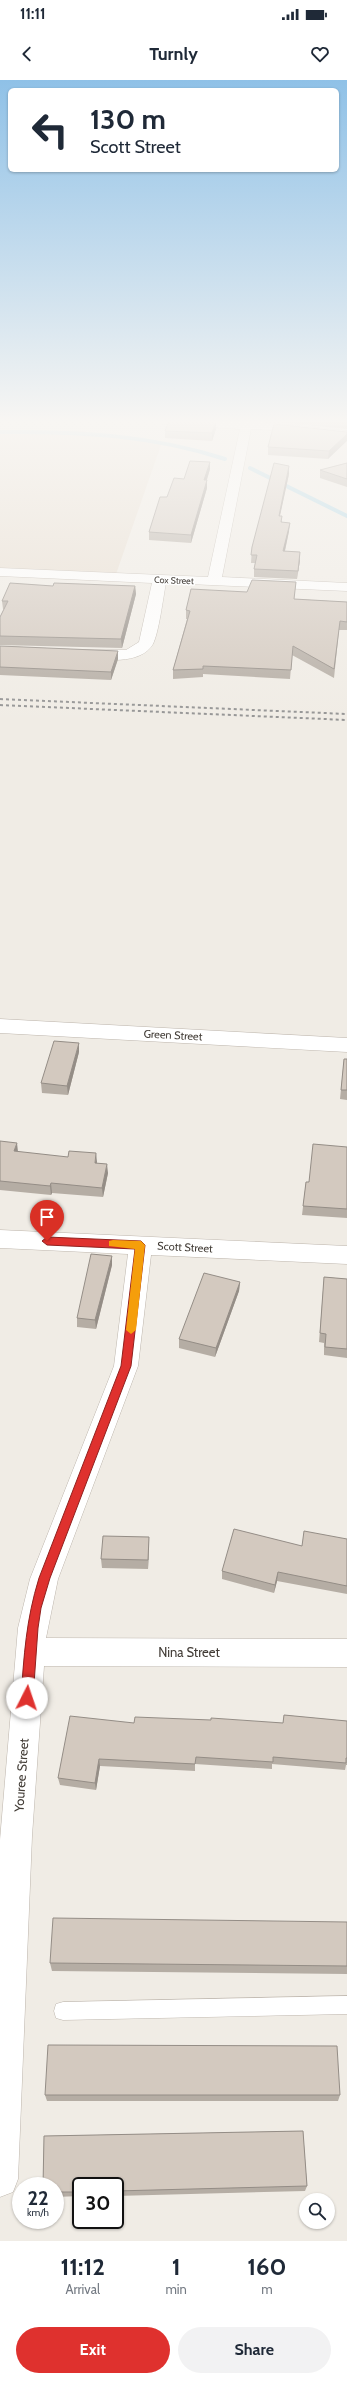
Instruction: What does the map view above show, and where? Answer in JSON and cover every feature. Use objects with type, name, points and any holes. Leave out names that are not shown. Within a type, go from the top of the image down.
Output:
[{"type":"street","points":[[214,581],[226,522]]},
{"type":"street","name":"Cox Street","points":[[0,572],[347,587]]},
{"type":"street","points":[[70,652],[117,654],[135,652],[142,649],[146,643],[160,579]]},
{"type":"street","name":"Green Street","points":[[0,1026],[347,1045]]},
{"type":"street","name":"Scott Street","points":[[0,1239],[347,1255]]},
{"type":"street","name":"Youree Street","points":[[0,2179],[8,1837],[32,1628],[44,1578],[126,1366],[141,1245]]},
{"type":"street","name":"Nina Street","points":[[30,1652],[347,1653]]},
{"type":"lane","points":[[63,2011],[347,2005]]},
{"type":"shaded area","points":[[0,522],[134,522],[115,577],[0,572]]},
{"type":"building","points":[[152,522],[195,522],[191,535],[149,532]]},
{"type":"building","points":[[259,522],[290,523],[283,551],[300,552],[298,571],[254,569],[257,555],[251,555]]},
{"type":"building","points":[[252,580],[296,582],[294,599],[347,602],[347,622],[340,621],[334,669],[293,646],[291,670],[203,666],[203,669],[173,670],[190,611],[186,610],[191,589],[247,592]]},
{"type":"building","points":[[10,583],[53,586],[54,583],[135,586],[121,639],[0,636],[0,617],[8,601],[2,601]]},
{"type":"building","points":[[0,646],[118,651],[111,672],[0,667]]},
{"type":"building","points":[[54,1041],[79,1043],[67,1086],[41,1083]]},
{"type":"building","points":[[344,1059],[347,1059],[347,1090],[341,1090]]},
{"type":"building","points":[[0,1141],[17,1143],[14,1151],[68,1157],[69,1151],[96,1153],[95,1163],[107,1164],[102,1188],[51,1183],[50,1186],[0,1181]]},
{"type":"building","points":[[313,1144],[347,1147],[347,1209],[303,1206],[306,1182],[309,1182]]},
{"type":"building","points":[[91,1254],[112,1256],[95,1320],[77,1318]]},
{"type":"building","points":[[204,1273],[240,1282],[216,1348],[179,1339]]},
{"type":"building","points":[[324,1277],[347,1279],[347,1349],[325,1347],[326,1334],[320,1333]]},
{"type":"building","points":[[234,1529],[302,1546],[304,1531],[347,1539],[347,1586],[278,1572],[275,1585],[222,1571]]},
{"type":"building","points":[[103,1536],[149,1537],[148,1560],[101,1559]]},
{"type":"building","points":[[284,1715],[347,1721],[346,1763],[273,1757],[273,1762],[196,1757],[195,1764],[99,1759],[95,1783],[58,1778],[70,1716],[134,1723],[135,1717],[211,1720],[211,1718],[283,1723]]},
{"type":"building","points":[[53,1918],[347,1922],[347,1966],[50,1963]]},
{"type":"building","points":[[48,2045],[337,2046],[340,2095],[45,2095]]},
{"type":"building","points":[[303,2131],[307,2186],[124,2191],[124,2177],[72,2177],[72,2192],[64,2192],[64,2177],[43,2177],[44,2136]]},
{"type":"railway","points":[[0,699],[347,714]]},
{"type":"railway","points":[[0,705],[347,720]]},
{"type":"slow traffic","points":[[113,1244],[141,1245],[131,1330]]},
{"type":"route","points":[[27,1698],[32,1628],[44,1578],[126,1366],[141,1245],[47,1241]]}]
